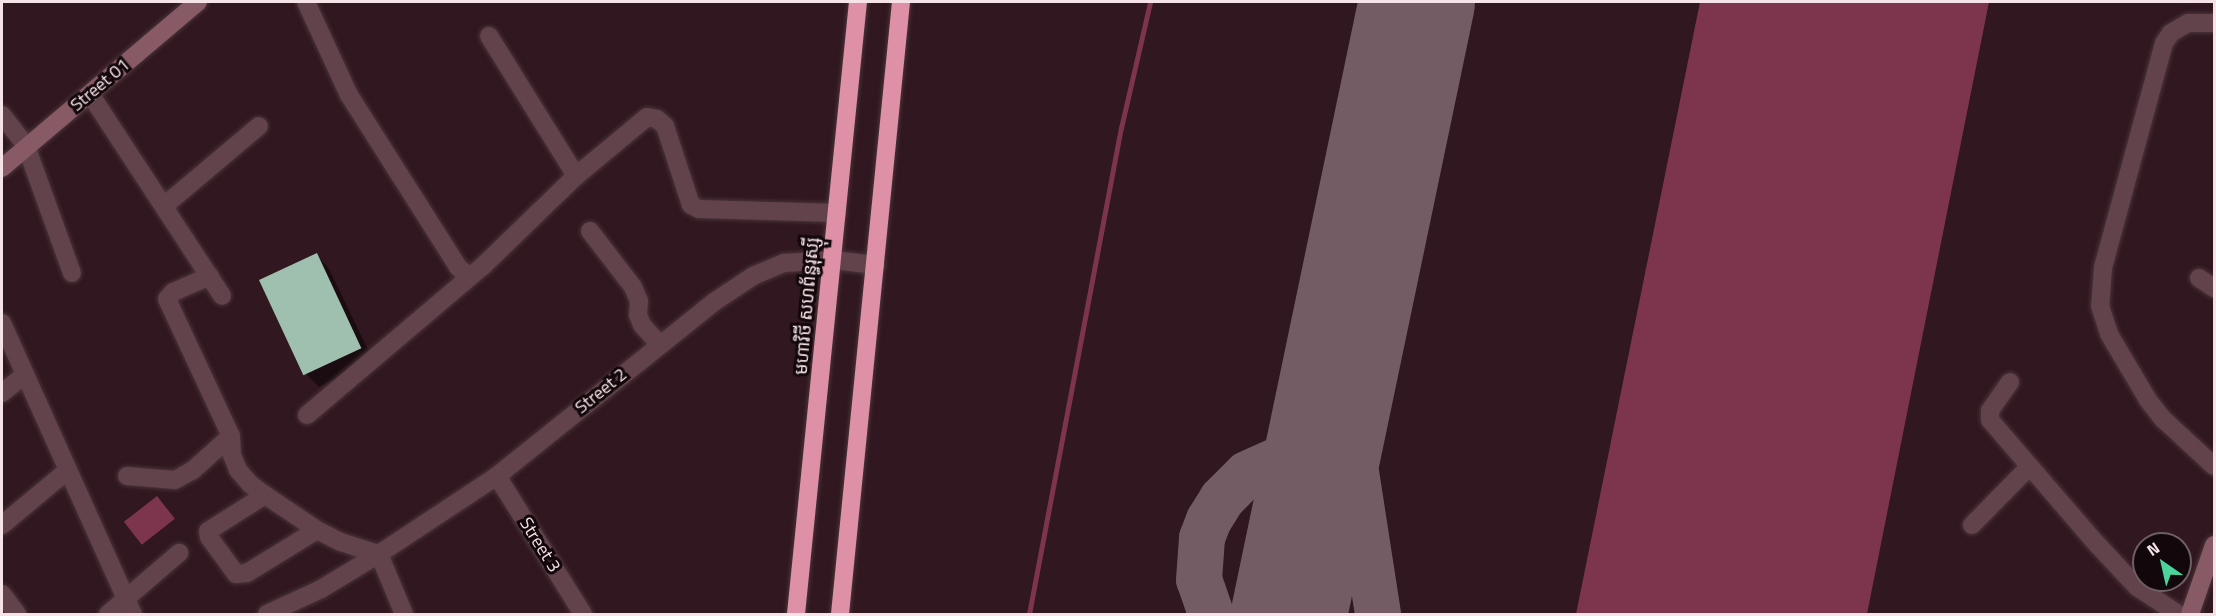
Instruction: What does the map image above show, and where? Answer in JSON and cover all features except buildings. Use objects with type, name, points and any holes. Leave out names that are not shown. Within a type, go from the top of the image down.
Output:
[{"type":"highway","name":"មហាវិថី សហព័ន្ធរុស្ស៊ី","points":[[796,615],[858,2]]},
{"type":"highway","points":[[840,615],[901,2]]},
{"type":"street","name":"Street 01","points":[[2,168],[198,2]]},
{"type":"street","points":[[306,2],[349,95],[458,267],[468,276]]},
{"type":"street","points":[[2214,23],[2188,23],[2171,33],[2164,43],[2103,267],[2100,306],[2109,334],[2148,400],[2163,419],[2214,465]]},
{"type":"street","points":[[489,36],[576,176]]},
{"type":"street","points":[[90,94],[222,296]]},
{"type":"street","points":[[2,115],[26,146],[72,273]]},
{"type":"street","points":[[307,415],[468,276],[483,266],[576,176],[647,117],[657,119],[665,126],[691,205],[699,209],[837,213]]},
{"type":"street","points":[[164,206],[259,126]]},
{"type":"street","points":[[590,231],[633,287],[639,301],[638,315],[642,325],[660,345]]},
{"type":"street","name":"Street 2","points":[[267,615],[321,589],[379,555],[497,476],[660,345],[753,276],[784,263],[833,260],[876,265]]},
{"type":"street","points":[[210,276],[173,292],[166,299],[231,436],[232,455],[238,470],[250,484],[318,530],[341,542],[379,555],[404,615]]},
{"type":"street","points":[[2199,278],[2214,288]]},
{"type":"street","points":[[2,323],[130,607]]},
{"type":"street","points":[[2,393],[24,375]]},
{"type":"street","points":[[2010,382],[1989,416],[2029,467],[2137,587],[2178,615]]},
{"type":"street","points":[[127,476],[175,480],[193,470],[231,436]]},
{"type":"street","points":[[1972,525],[2029,467]]},
{"type":"street","points":[[2,525],[68,470]]},
{"type":"street","name":"Street 3","points":[[497,476],[575,612]]},
{"type":"street","points":[[265,495],[208,531],[209,537],[236,574],[247,573],[318,530]]},
{"type":"street","points":[[2190,615],[2214,545]]},
{"type":"street","points":[[108,615],[130,607],[179,553]]},
{"type":"street","points":[[2,594],[17,615]]},
{"type":"shaded area","points":[[1700,2],[1989,2],[1867,614],[1576,614]]},
{"type":"shaded area","points":[[157,496],[175,519],[142,545],[124,522]]},
{"type":"waterway","points":[[1029,614],[1121,128],[1150,2]]},
{"type":"taxiway","points":[[1342,363],[1352,446],[1378,614]]},
{"type":"taxiway","points":[[1211,614],[1199,580],[1202,538],[1209,520],[1222,499],[1247,474],[1287,456],[1300,445],[1337,383]]},
{"type":"runway","points":[[1289,614],[1417,2]]}]
